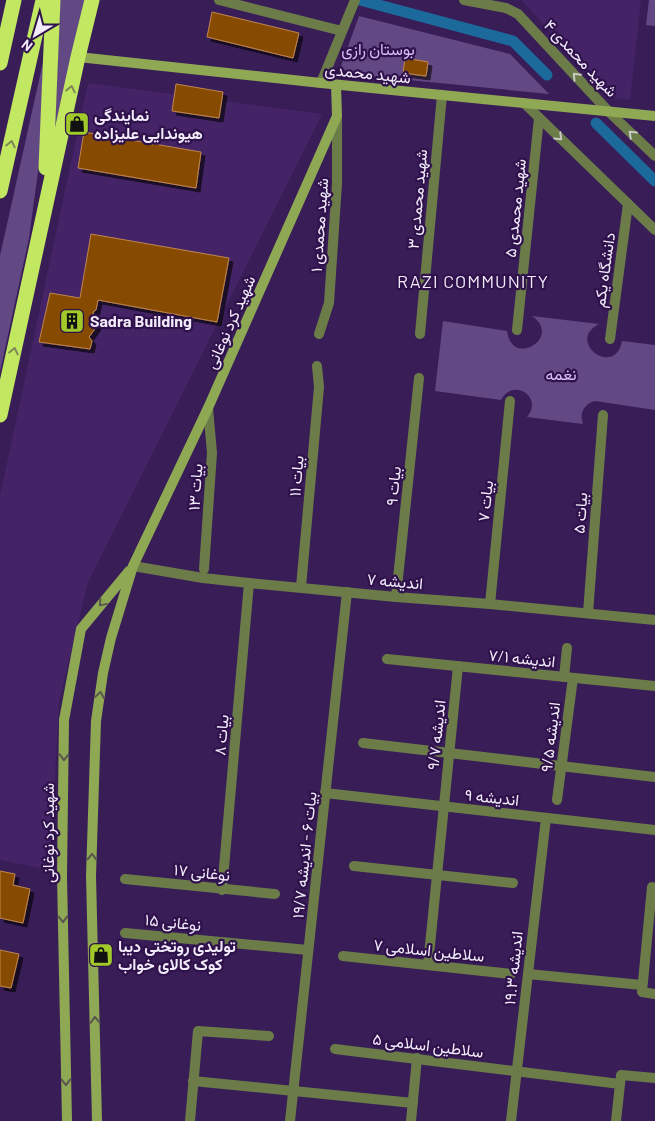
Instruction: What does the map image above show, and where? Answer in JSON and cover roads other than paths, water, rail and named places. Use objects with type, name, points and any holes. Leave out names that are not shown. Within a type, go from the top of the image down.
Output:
[{"type":"highway","points":[[0,63],[14,0]]},
{"type":"highway","points":[[0,191],[43,0]]},
{"type":"highway","points":[[45,207],[52,0]]},
{"type":"highway","points":[[0,415],[92,0]]},
{"type":"street","points":[[219,0],[342,31]]},
{"type":"street","points":[[464,0],[507,4]]},
{"type":"street","name":"شهید محمدی ۴","points":[[507,4],[528,23],[609,112],[655,156]]},
{"type":"street","points":[[321,83],[353,5]]},
{"type":"street","name":"شهید محمدی","points":[[78,57],[336,85],[655,116]]},
{"type":"street","name":"شهید کرد نوغانی","points":[[97,1121],[91,876],[96,721],[111,638],[133,566],[208,408],[338,116],[336,85]]},
{"type":"street","name":"شهید محمدی ۳","points":[[420,334],[442,95]]},
{"type":"street","points":[[524,103],[655,230]]},
{"type":"street","name":"شهید محمدی ۱","points":[[319,334],[329,303],[337,184],[338,116]]},
{"type":"street","name":"شهید محمدی ۵","points":[[517,330],[539,118]]},
{"type":"street","name":"دانشگاه یکم","points":[[610,339],[628,204]]},
{"type":"street","name":"بیات ۱۱","points":[[301,587],[319,386],[317,366]]},
{"type":"street","name":"بیات ۹","points":[[396,597],[419,378]]},
{"type":"street","name":"بیات ۷","points":[[490,604],[510,401]]},
{"type":"street","name":"بیات ۱۳","points":[[204,569],[212,453],[208,408]]},
{"type":"street","name":"بیات ۵","points":[[588,613],[602,415]]},
{"type":"street","name":"شهید کرد نوغانی","points":[[67,1121],[62,876],[64,720],[81,629],[133,566]]},
{"type":"street","name":"اندیشه ۷","points":[[133,566],[248,584],[301,587],[655,620]]},
{"type":"street","name":"بیات ۸","points":[[222,890],[248,584]]},
{"type":"street","name":"بیات ۶ - اندیشه ۱۹/۷","points":[[290,1121],[347,592]]},
{"type":"street","name":"اندیشه ۹/۵","points":[[557,800],[562,765],[568,677],[566,648]]},
{"type":"street","name":"اندیشه ۷/۱","points":[[387,659],[655,686]]},
{"type":"street","name":"اندیشه ۹/۷","points":[[428,965],[458,666]]},
{"type":"street","points":[[363,743],[655,777]]},
{"type":"street","name":"اندیشه ۹","points":[[325,793],[655,830]]},
{"type":"street","name":"اندیشه ۱۹.۳","points":[[511,1121],[546,818]]},
{"type":"street","points":[[354,866],[513,883]]},
{"type":"street","name":"نوغانی ۱۷","points":[[125,880],[275,894]]},
{"type":"street","points":[[655,888],[652,888],[651,937],[642,985],[642,992],[655,994]]},
{"type":"street","name":"نوغانی ۱۵","points":[[125,932],[308,950]]},
{"type":"street","name":"سلاطین اسلامی ۷","points":[[343,956],[511,974]]},
{"type":"street","points":[[528,974],[642,985]]},
{"type":"street","points":[[190,1121],[198,1031],[269,1036]]},
{"type":"street","name":"سلاطین اسلامی ۵","points":[[335,1049],[620,1084]]},
{"type":"street","points":[[411,1121],[417,1058]]},
{"type":"street","points":[[616,1121],[621,1075],[655,1078]]},
{"type":"street","points":[[194,1081],[413,1103]]},
{"type":"waterway","points":[[360,0],[513,41],[547,75]]},
{"type":"waterway","points":[[596,123],[655,181]]},
{"type":"place","name":"نمایندگی هیوندایی علیزاده","points":[[77,124]]},
{"type":"place","name":"Sadra Building","points":[[72,321]]},
{"type":"place","name":"تولیدی روتختی دیبا کوک کالای خواب","points":[[101,955]]},
{"type":"district","name":"RAZI COMMUNITY","points":[[473,282]]},
{"type":"park label","name":"بوستان رازی","points":[[378,49]]},
{"type":"park label","name":"نغمه","points":[[561,374]]}]
